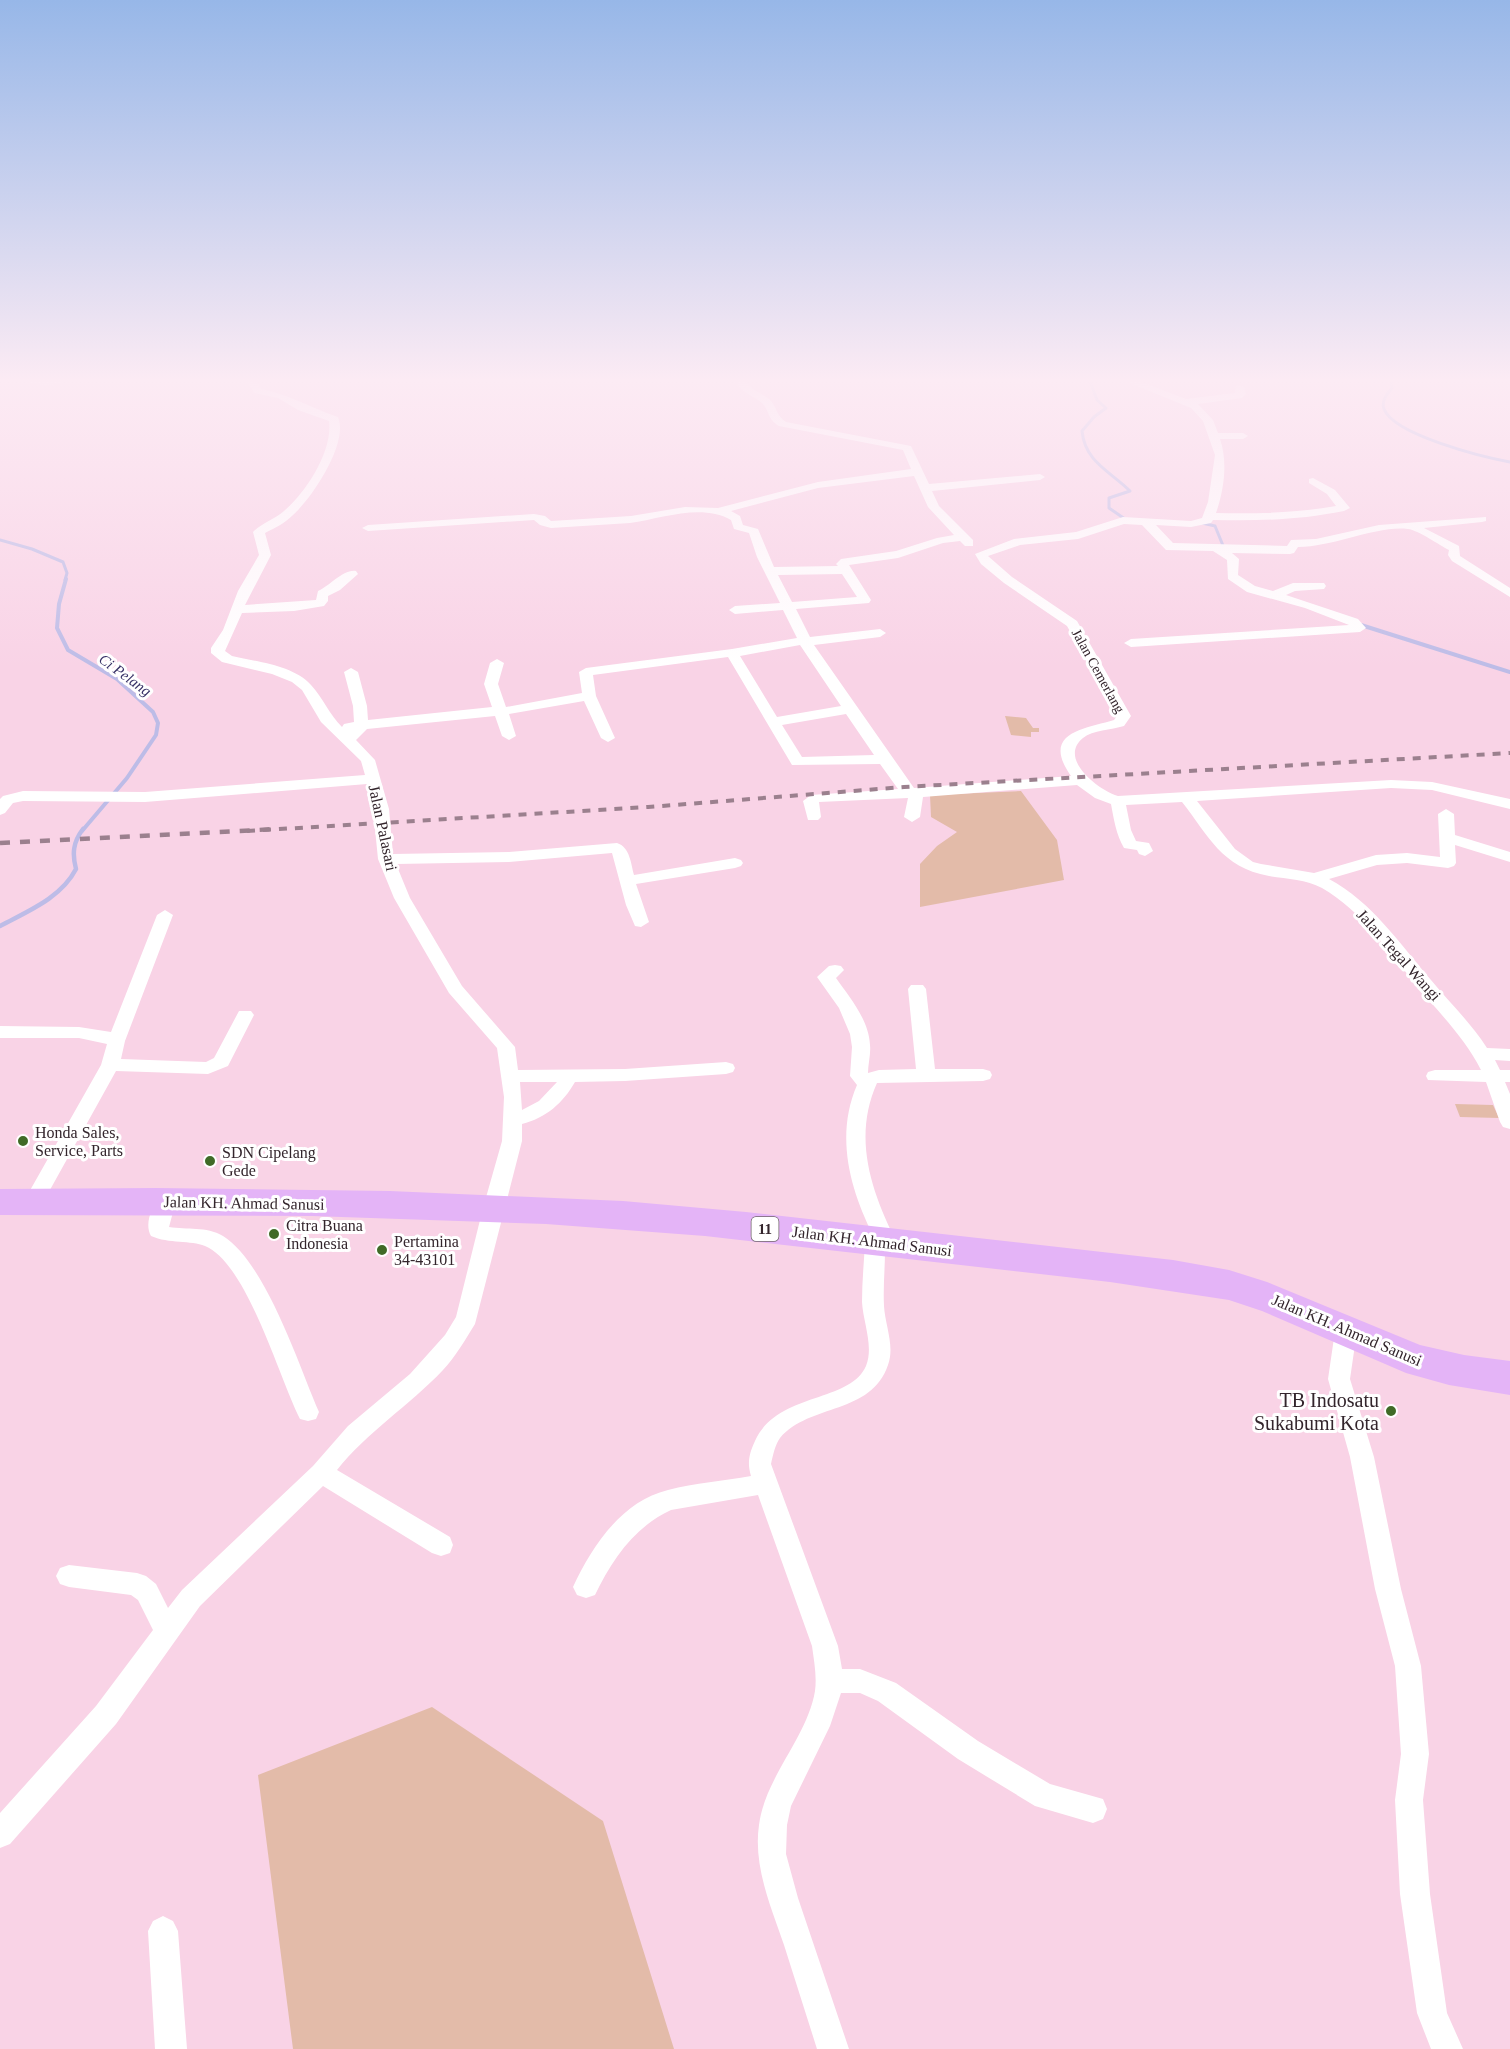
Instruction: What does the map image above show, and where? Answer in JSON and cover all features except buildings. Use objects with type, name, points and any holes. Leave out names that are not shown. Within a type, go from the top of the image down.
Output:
[{"type":"highway","name":"Jalan KH. Ahmad Sanusi","points":[[17,1202],[166,1201],[493,1208],[696,1221],[1204,1280],[1283,1302],[1391,1352],[1447,1370],[1509,1380]]},
{"type":"street","name":"Jalan Palasari","points":[[0,1834],[191,1598],[321,1473],[333,1455],[419,1382],[461,1330],[467,1318],[493,1208],[512,1141],[513,1097],[503,1041],[452,984],[408,910],[386,859],[381,809],[368,760],[326,719],[307,688],[297,679],[284,673],[227,659],[218,653],[218,648],[238,609],[244,591],[265,555],[259,532],[280,520],[296,504],[315,477]]},
{"type":"street","points":[[368,528],[534,517],[541,518],[544,523],[551,525],[685,511],[719,511],[774,493],[840,480],[873,477]]},
{"type":"street","points":[[920,477],[934,507],[981,554],[1018,542],[1078,535],[1123,520],[1197,524],[1204,522],[1214,502],[1217,477]]},
{"type":"street","points":[[924,488],[1040,477]]},
{"type":"street","points":[[1209,516],[1260,519],[1291,514],[1301,516],[1344,508],[1332,492],[1313,481]]},
{"type":"street","points":[[719,511],[734,516],[739,528],[754,531],[770,571],[805,641],[885,759],[913,792],[912,817]]},
{"type":"street","points":[[1144,520],[1170,547],[1285,551],[1291,549],[1295,543],[1316,543],[1379,528],[1482,519]]},
{"type":"street","points":[[1414,526],[1455,549],[1456,558],[1510,593]]},
{"type":"street","points":[[735,610],[864,600],[842,564],[845,562],[898,554],[935,542],[963,537]]},
{"type":"street","points":[[1131,643],[1360,628],[1359,625],[1320,610],[1251,589],[1238,582],[1231,572],[1235,564],[1233,559],[1220,549]]},
{"type":"street","name":"Jalan Cemerlang","points":[[981,554],[1008,580],[1072,624],[1124,716],[1119,723],[1088,729],[1072,740],[1068,750],[1069,761],[1082,780],[1094,793],[1103,798],[1118,801],[1187,798],[1414,784],[1453,790],[1510,804]]},
{"type":"street","points":[[770,571],[845,570]]},
{"type":"street","points":[[238,609],[294,607],[320,603],[322,594],[336,590],[342,581],[352,574]]},
{"type":"street","points":[[1275,595],[1293,587],[1320,586]]},
{"type":"street","points":[[608,738],[589,696],[584,674],[587,671],[880,633]]},
{"type":"street","points":[[732,653],[797,762],[885,759]]},
{"type":"street","points":[[497,663],[490,679],[499,712],[509,736]]},
{"type":"street","points":[[343,734],[358,732],[361,725],[360,706],[351,672]]},
{"type":"street","points":[[361,725],[499,712],[589,696]]},
{"type":"street","points":[[773,722],[850,709]]},
{"type":"street","points":[[0,810],[8,799],[23,796],[145,797],[373,779]]},
{"type":"street","points":[[813,817],[811,801],[816,798],[1082,780]]},
{"type":"street","name":"Jalan Tegal Wangi","points":[[1187,798],[1222,844],[1238,859],[1248,865],[1271,871],[1316,878],[1330,885],[1360,909],[1394,945],[1501,1076],[1509,1116]]},
{"type":"street","points":[[1118,801],[1120,819],[1130,845],[1143,846],[1145,851]]},
{"type":"street","points":[[1316,878],[1376,860],[1407,858],[1448,863],[1446,814]]},
{"type":"street","points":[[1447,838],[1510,857]]},
{"type":"street","points":[[386,859],[509,857],[617,848],[641,922]]},
{"type":"street","points":[[627,881],[735,863]]},
{"type":"street","points":[[17,1202],[110,1065],[116,1041],[165,915]]},
{"type":"street","points":[[835,970],[826,977],[852,1017],[861,1042],[857,1060],[859,1076],[867,1084]]},
{"type":"street","points":[[917,989],[926,1075]]},
{"type":"street","points":[[110,1065],[208,1068],[216,1066],[225,1055],[245,1015]]},
{"type":"street","points":[[0,1032],[78,1033],[103,1035],[116,1041]]},
{"type":"street","points":[[1482,1054],[1510,1055]]},
{"type":"street","points":[[511,1076],[636,1075],[726,1068]]},
{"type":"street","points":[[511,1121],[537,1112],[563,1088],[569,1076]]},
{"type":"street","points":[[833,2049],[783,1898],[772,1854],[773,1825],[778,1804],[820,1717],[828,1692],[825,1646],[759,1464],[765,1443],[774,1429],[792,1417],[863,1386],[873,1376],[878,1364],[879,1342],[873,1304],[881,1242],[864,1194],[856,1162],[860,1108],[867,1084],[870,1079],[879,1076],[984,1076]]},
{"type":"street","points":[[1435,1076],[1501,1076]]},
{"type":"street","points":[[166,1201],[159,1220],[158,1231],[165,1234],[203,1236],[226,1249],[240,1263],[308,1412]]},
{"type":"street","points":[[1346,1331],[1340,1379],[1362,1457],[1388,1589],[1408,1666],[1415,1754],[1409,1800],[1415,1894],[1432,2013],[1447,2049]]},
{"type":"street","points":[[321,1473],[441,1545]]},
{"type":"street","points":[[586,1587],[600,1558],[639,1515],[655,1505],[668,1500],[766,1484]]},
{"type":"street","points":[[69,1576],[137,1584],[147,1592],[166,1630]]},
{"type":"street","points":[[828,1681],[860,1681],[887,1692],[968,1750],[1045,1796],[1093,1809]]},
{"type":"street","points":[[163,1932],[171,2049]]},
{"type":"shaded area","points":[[1005,716],[1026,718],[1033,728],[1039,728],[1039,732],[1031,732],[1031,737],[1011,735]]},
{"type":"shaded area","points":[[1021,791],[1057,840],[1064,880],[920,907],[920,864],[937,846],[957,832],[931,817],[930,795]]},
{"type":"shaded area","points":[[1455,1104],[1493,1105],[1499,1118],[1460,1117]]},
{"type":"shaded area","points":[[432,1707],[603,1821],[674,2049],[293,2049],[258,1775]]},
{"type":"waterway","points":[[1113,477],[1130,491],[1109,498],[1109,508],[1125,519]]},
{"type":"waterway","points":[[1202,523],[1215,526],[1224,548]]},
{"type":"waterway","name":"Ci Pelang","points":[[0,540],[32,549],[63,562],[67,573],[65,580]]},
{"type":"waterway","name":"Ci Pelang","points":[[66,579],[59,604],[57,628],[68,650],[117,679],[153,712],[158,723],[156,735],[127,778],[82,831]]},
{"type":"waterway","points":[[1361,625],[1510,672]]},
{"type":"waterway","name":"Ci Pelang","points":[[0,926],[43,903],[70,879],[76,869],[75,843],[83,829]]},
{"type":"railway","points":[[247,831],[648,807],[904,787],[1510,753]]},
{"type":"railway","points":[[0,843],[277,829]]},
{"type":"place","name":"Honda Sales, Service, Parts","points":[[23,1141]]},
{"type":"place","name":"SDN Cipelang Gede","points":[[210,1161]]},
{"type":"place","name":"Citra Buana Indonesia","points":[[274,1234]]},
{"type":"place","name":"Pertamina 34-43101","points":[[382,1250]]},
{"type":"place","name":"TB Indosatu Sukabumi Kota","points":[[1391,1411]]}]
